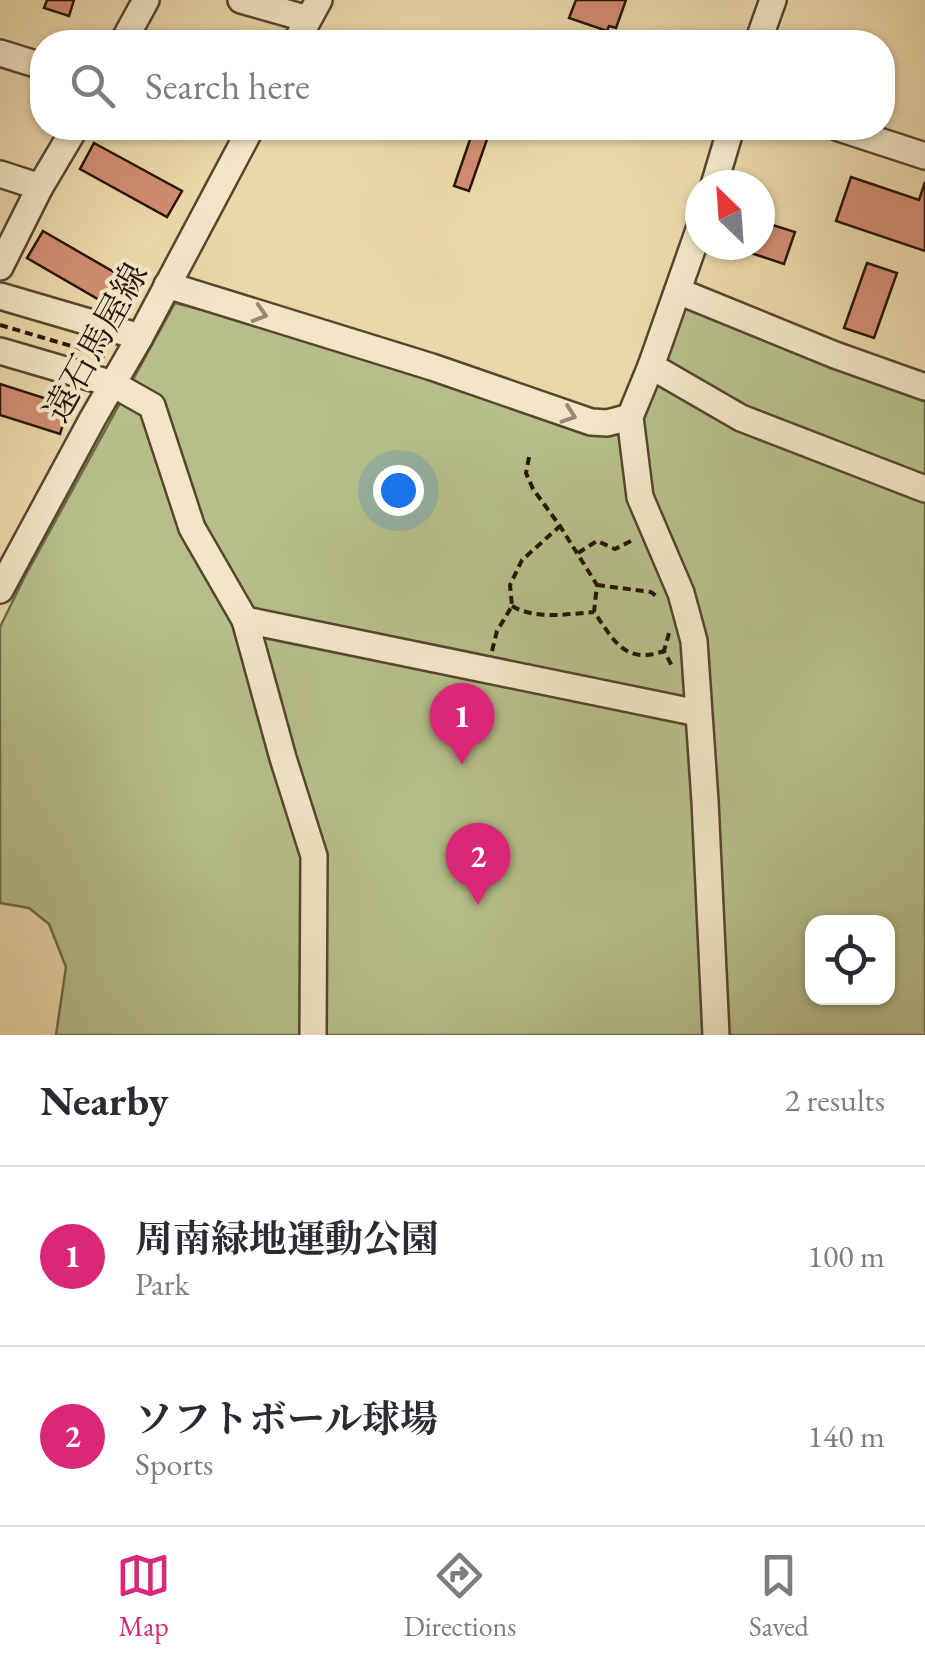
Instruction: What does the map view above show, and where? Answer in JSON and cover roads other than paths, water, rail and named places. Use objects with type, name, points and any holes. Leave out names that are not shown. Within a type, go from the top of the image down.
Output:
[{"type":"street","points":[[130,30],[146,0]]},
{"type":"street","points":[[241,0],[314,9]]},
{"type":"street","points":[[763,30],[774,0]]},
{"type":"street","points":[[0,53],[30,62]]},
{"type":"street","points":[[0,267],[68,140]]},
{"type":"street","name":"遠石馬屋線","points":[[0,590],[244,140]]},
{"type":"street","points":[[718,170],[727,140]]},
{"type":"street","points":[[876,140],[925,156]]},
{"type":"street","points":[[0,174],[40,187]]},
{"type":"street","points":[[689,260],[630,418],[640,497],[680,593],[694,641],[716,1035]]},
{"type":"street","points":[[167,286],[432,367],[590,422],[630,418]]},
{"type":"street","points":[[678,291],[925,387]]},
{"type":"street","points":[[0,296],[140,336]]},
{"type":"street","points":[[0,350],[113,384],[152,406],[192,528],[245,620],[314,856],[312,1035]]},
{"type":"street","points":[[651,366],[741,418],[925,489]]},
{"type":"street","points":[[245,620],[698,713]]},
{"type":"place","name":"周南緑地運動公園","points":[[462,765]]},
{"type":"place","name":"ソフトボール球場","points":[[478,905]]}]
